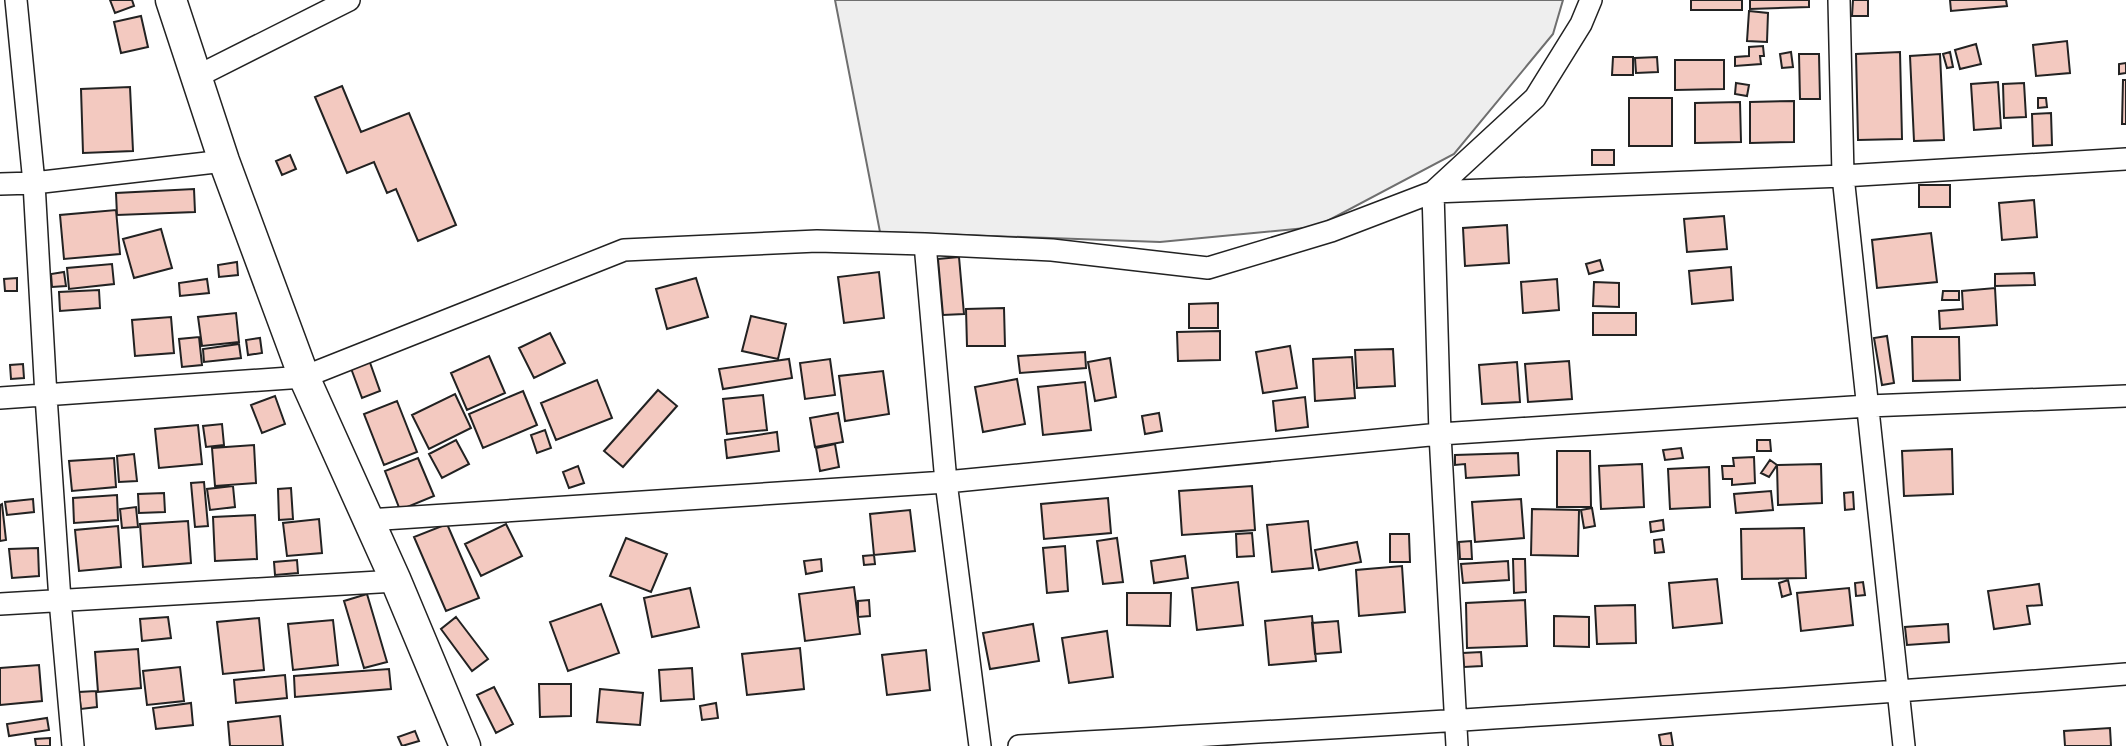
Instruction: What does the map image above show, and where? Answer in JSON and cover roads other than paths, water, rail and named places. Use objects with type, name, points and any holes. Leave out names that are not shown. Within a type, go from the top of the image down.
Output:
[{"type":"street","points":[[16,0],[34,183],[60,600],[73,746]]},
{"type":"street","points":[[171,0],[224,161],[304,377],[396,581],[465,746]]},
{"type":"street","points":[[196,77],[348,0]]},
{"type":"street","points":[[1457,746],[1440,434],[1433,192],[1535,99],[1581,24],[1591,0]]},
{"type":"street","points":[[1839,0],[1843,176],[1904,746]]},
{"type":"street","points":[[0,398],[304,377],[624,250],[817,241],[925,244],[1052,250],[1209,268],[1331,231],[1433,192],[1843,176],[2126,159]]},
{"type":"street","points":[[0,184],[34,183],[224,161]]},
{"type":"street","points":[[925,244],[946,482],[980,746]]},
{"type":"street","points":[[368,520],[946,482],[1440,434],[1868,406],[2126,396]]},
{"type":"street","points":[[0,604],[396,581]]},
{"type":"street","points":[[1019,746],[1455,722],[2126,674]]}]
